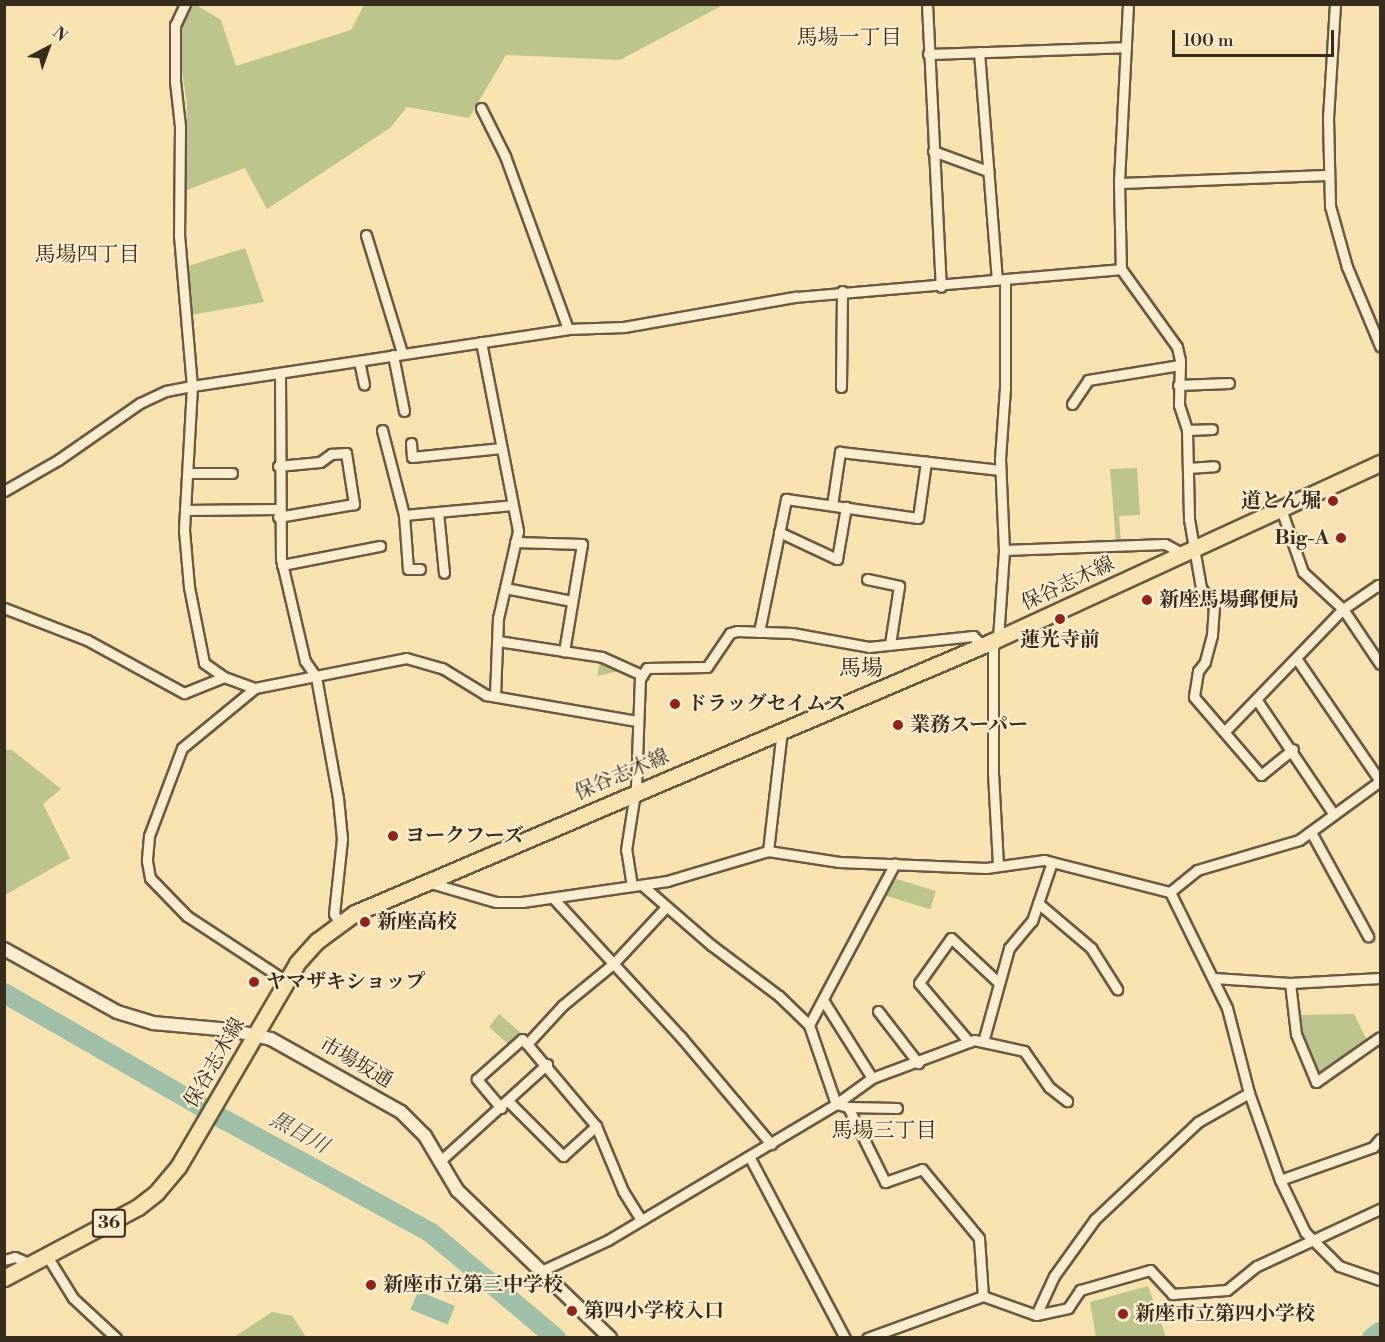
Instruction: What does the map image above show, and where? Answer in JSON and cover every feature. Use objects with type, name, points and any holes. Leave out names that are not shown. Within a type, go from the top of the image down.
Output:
[{"type":"main road","name":"保谷志木線","points":[[4,1278],[47,1257],[146,1201],[169,1180],[193,1143],[286,981],[307,952],[340,923],[425,881],[992,642],[1380,462]]},
{"type":"street","points":[[185,4],[176,25],[175,81],[180,126],[179,235],[192,386],[185,510],[189,587],[204,663],[224,677],[255,688]]},
{"type":"street","points":[[927,4],[941,287]]},
{"type":"street","points":[[1128,4],[1119,183],[1120,269],[1177,347],[1180,365],[1179,405],[1187,430],[1190,551],[1201,588],[1214,606],[1212,635],[1205,662],[1198,671],[1194,697],[1226,730],[1261,775],[1293,749]]},
{"type":"street","points":[[1335,4],[1328,175],[1334,231],[1380,346]]},
{"type":"street","points":[[928,54],[1126,47]]},
{"type":"street","points":[[979,52],[988,171],[1001,280],[1000,470],[1004,550],[992,642],[993,774],[998,866]]},
{"type":"street","points":[[480,108],[505,156],[568,329]]},
{"type":"street","points":[[933,151],[988,171]]},
{"type":"street","points":[[1119,183],[1328,175]]},
{"type":"street","points":[[366,235],[397,354],[404,411]]},
{"type":"street","points":[[4,491],[58,460],[140,403],[166,391],[568,329],[624,327],[842,291],[941,287],[1120,269]]},
{"type":"street","points":[[841,387],[842,291]]},
{"type":"street","points":[[482,342],[518,531],[505,588],[498,641],[495,696]]},
{"type":"street","points":[[359,361],[364,384]]},
{"type":"street","points":[[1072,404],[1088,381],[1180,365]]},
{"type":"street","points":[[280,375],[278,513],[282,565],[305,661],[316,677],[341,822],[334,914],[340,923]]},
{"type":"street","points":[[1178,385],[1229,383]]},
{"type":"street","points":[[1187,430],[1212,429]]},
{"type":"street","points":[[382,430],[404,515],[408,569],[420,569]]},
{"type":"street","points":[[411,443],[412,458],[502,448]]},
{"type":"street","points":[[832,505],[840,452],[1000,470]]},
{"type":"street","points":[[185,510],[278,513],[354,504],[346,453],[331,454],[320,462],[278,466]]},
{"type":"street","points":[[759,632],[786,499],[918,518],[926,462]]},
{"type":"street","points":[[1188,468],[1214,466]]},
{"type":"street","points":[[188,473],[232,472]]},
{"type":"street","points":[[404,515],[513,506]]},
{"type":"street","points":[[779,532],[837,559],[846,507]]},
{"type":"street","points":[[1281,509],[1303,572],[1343,609],[1380,664]]},
{"type":"street","points":[[438,512],[444,573]]},
{"type":"street","points":[[515,542],[582,544],[564,651]]},
{"type":"street","points":[[1004,550],[1165,544],[1190,551]]},
{"type":"street","points":[[282,565],[380,546]]},
{"type":"street","points":[[867,579],[899,586],[890,644]]},
{"type":"street","points":[[1226,730],[1343,609],[1378,585],[1380,587]]},
{"type":"street","points":[[505,588],[572,602]]},
{"type":"street","points":[[4,608],[87,640],[184,693],[224,677]]},
{"type":"street","points":[[836,1104],[809,1025],[779,996],[637,886],[626,850],[634,793],[637,721],[642,675],[647,668],[707,667],[730,633],[759,632],[869,647],[973,636],[992,642]]},
{"type":"street","points":[[498,641],[602,657],[642,675]]},
{"type":"street","points":[[1170,892],[1197,870],[1299,840],[1333,813],[1380,781],[1296,657]]},
{"type":"street","points":[[286,981],[187,916],[156,886],[147,861],[149,836],[182,748],[255,688],[406,658],[442,668],[473,690],[495,696],[637,721]]},
{"type":"street","points":[[1256,699],[1293,749],[1333,813]]},
{"type":"street","points":[[768,851],[782,730]]},
{"type":"street","points":[[1311,832],[1368,936]]},
{"type":"street","points":[[425,881],[496,902],[554,899],[637,886],[768,851],[839,862],[998,866],[1052,862],[1170,892],[1227,1008],[1249,1093],[1280,1180],[1305,1232],[1339,1266],[1380,1280]]},
{"type":"street","points":[[982,1042],[1009,948],[1032,921],[1052,862]]},
{"type":"street","points":[[809,1025],[895,863]]},
{"type":"street","points":[[554,899],[771,1144]]},
{"type":"street","points":[[1038,903],[1091,948],[1117,989]]},
{"type":"street","points":[[527,1044],[562,1005],[613,964],[666,907]]},
{"type":"street","points":[[969,1042],[919,983],[951,938],[999,983]]},
{"type":"street","name":"市場坂通","points":[[4,949],[117,1012],[153,1023],[256,1033],[292,1048],[400,1112],[425,1136],[457,1190],[610,1338]]},
{"type":"street","points":[[1108,974],[1116,968]]},
{"type":"street","points":[[1214,978],[1290,983],[1380,978]]},
{"type":"street","points":[[1290,983],[1296,1034],[1316,1082],[1380,1037]]},
{"type":"street","points":[[823,1000],[872,1078]]},
{"type":"street","points":[[878,1011],[918,1063]]},
{"type":"street","points":[[596,1126],[563,1156],[477,1079],[522,1039],[547,1064],[596,1126],[623,1191],[641,1220]]},
{"type":"street","points":[[541,1271],[608,1240],[750,1158],[836,1104],[872,1078],[918,1063],[969,1042],[982,1042],[1024,1051],[1049,1087],[1066,1101]]},
{"type":"street","points":[[439,1162],[547,1064]]},
{"type":"street","points":[[1036,1315],[1054,1276],[1095,1219],[1198,1122],[1249,1093]]},
{"type":"street","points":[[836,1104],[848,1107],[897,1108]]},
{"type":"street","points":[[848,1107],[885,1182],[922,1169],[979,1238],[983,1296]]},
{"type":"street","points":[[1280,1180],[1373,1147],[1380,1139]]},
{"type":"street","points":[[750,1158],[845,1338]]},
{"type":"street","points":[[867,1338],[983,1296],[1036,1315],[1068,1308],[1080,1290],[1150,1270],[1172,1294],[1227,1290],[1257,1266],[1315,1242],[1380,1209]]},
{"type":"street","points":[[4,1260],[15,1257],[31,1264]]},
{"type":"street","points":[[47,1257],[73,1298],[112,1336]]},
{"type":"shaded area","points":[[185,5],[196,5],[221,20],[236,66],[351,30],[364,5],[723,5],[620,60],[506,55],[469,118],[407,107],[390,128],[267,209],[245,168],[184,191],[187,105],[175,25]]},
{"type":"shaded area","points":[[245,248],[264,302],[186,316],[182,268]]},
{"type":"shaded area","points":[[1137,468],[1140,515],[1119,516],[1121,543],[1116,543],[1110,469]]},
{"type":"shaded area","points":[[601,658],[638,674],[638,679],[619,671],[597,676]]},
{"type":"shaded area","points":[[5,750],[12,750],[61,789],[43,804],[70,858],[5,895]]},
{"type":"shaded area","points":[[890,877],[936,891],[930,909],[884,895]]},
{"type":"shaded area","points":[[499,1014],[522,1034],[509,1045],[489,1027]]},
{"type":"shaded area","points":[[1354,1014],[1369,1044],[1318,1079],[1299,1033],[1296,1015]]},
{"type":"shaded area","name":"新座市立第四小学校","points":[[1148,1286],[1166,1337],[1096,1337],[1090,1302]]},
{"type":"shaded area","points":[[418,1291],[455,1306],[448,1325],[411,1310]]},
{"type":"shaded area","points":[[272,1312],[292,1316],[306,1337],[234,1337]]},
{"type":"waterway","name":"黒目川","points":[[4,993],[227,1121],[430,1232],[556,1338]]},
{"type":"waterway","name":"黒目川","points":[[1372,1338],[1380,1332]]},
{"type":"place","name":"道とん堀","points":[[1333,501]]},
{"type":"place","name":"Big-A","points":[[1341,538]]},
{"type":"place","name":"新座馬場郵便局","points":[[1147,600]]},
{"type":"place","name":"蓮光寺前","points":[[1060,619]]},
{"type":"place","name":"ドラッグセイムス","points":[[675,704]]},
{"type":"place","name":"業務スーパー","points":[[898,725]]},
{"type":"place","name":"ヨークフーズ","points":[[393,836]]},
{"type":"place","name":"新座高校","points":[[365,922]]},
{"type":"place","name":"ヤマザキショップ","points":[[254,982]]},
{"type":"place","name":"新座市立第三中学校","points":[[371,1285]]},
{"type":"place","name":"第四小学校入口","points":[[572,1311]]},
{"type":"place","name":"新座市立第四小学校","points":[[1123,1314]]},
{"type":"district","name":"馬場一丁目","points":[[849,38]]},
{"type":"district","name":"馬場四丁目","points":[[87,255]]},
{"type":"district","name":"馬場","points":[[861,669]]},
{"type":"district","name":"馬場三丁目","points":[[884,1131]]}]
